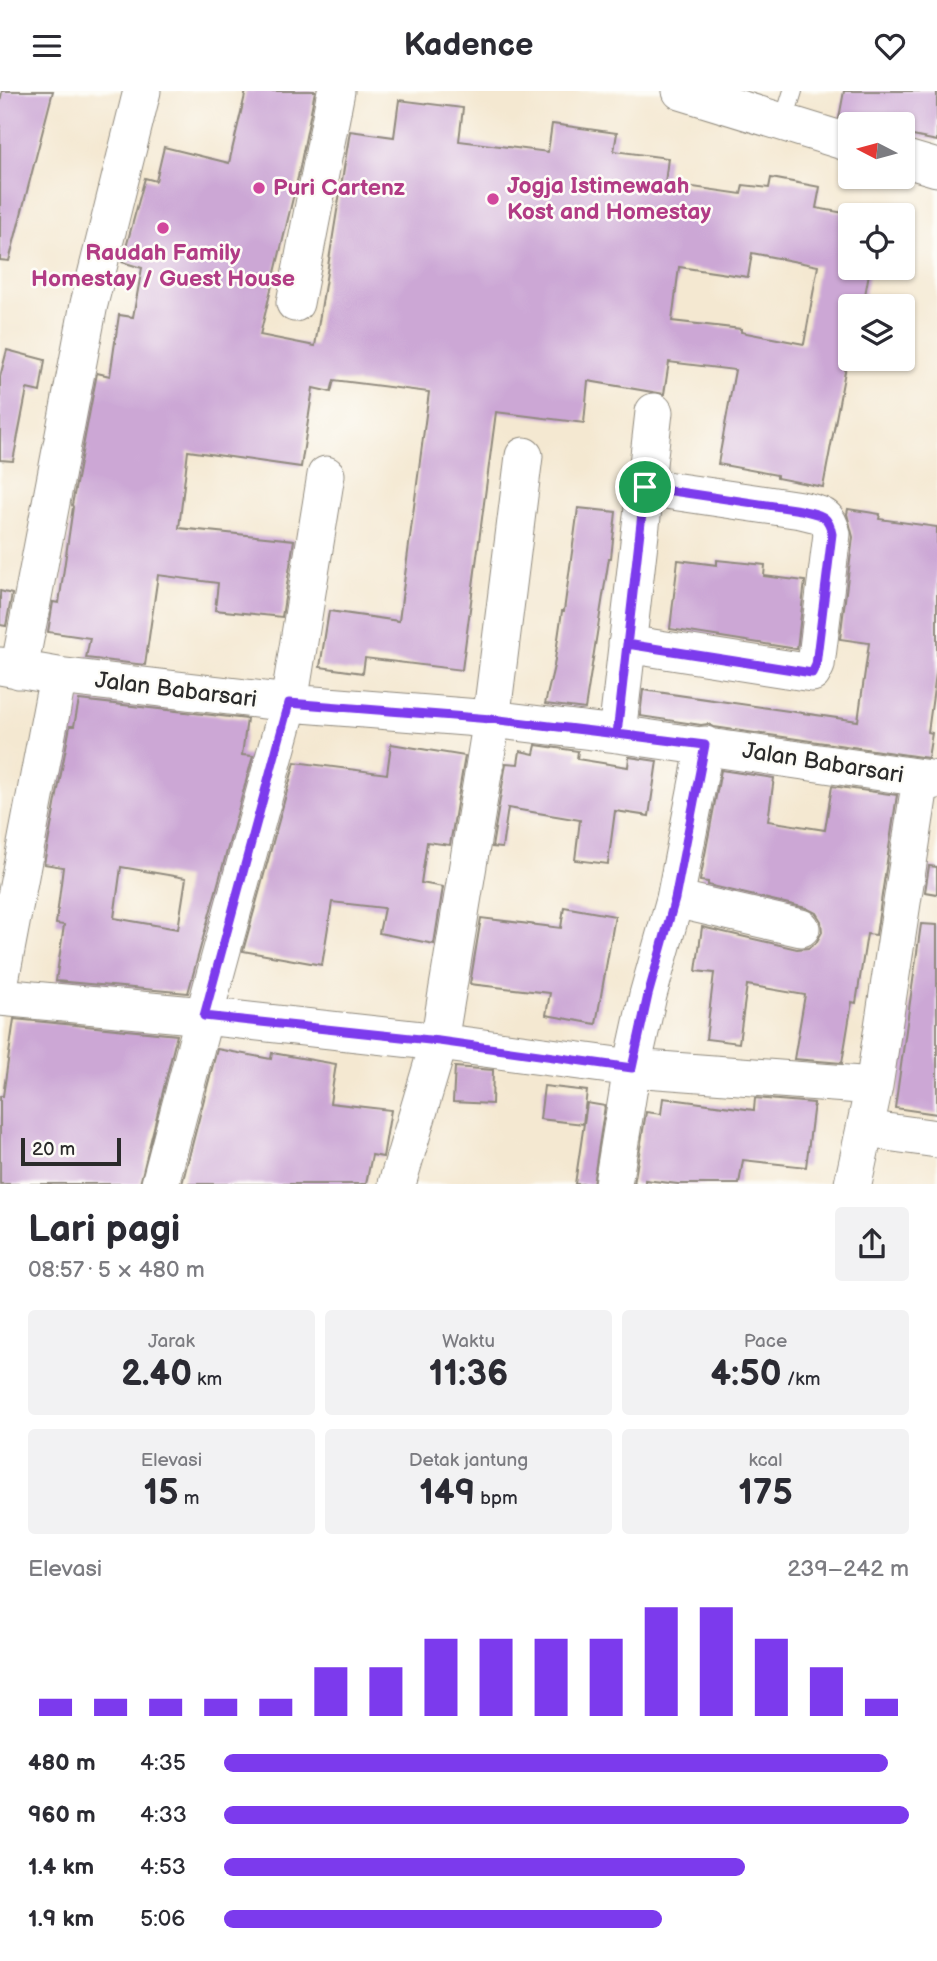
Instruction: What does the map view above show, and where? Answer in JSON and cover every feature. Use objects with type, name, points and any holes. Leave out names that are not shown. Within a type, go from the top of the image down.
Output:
[{"type":"street","points":[[10,668],[89,305],[142,91]]},
{"type":"street","points":[[295,303],[336,91]]},
{"type":"street","points":[[681,91],[788,107],[838,136]]},
{"type":"street","points":[[915,161],[937,167]]},
{"type":"street","points":[[617,734],[654,412]]},
{"type":"street","points":[[397,1184],[439,1041],[491,719],[524,456]]},
{"type":"street","points":[[160,1184],[289,703],[326,475]]},
{"type":"street","points":[[627,644],[812,673],[816,665],[832,534],[830,523],[825,517],[801,510],[645,487]]},
{"type":"street","name":"Jalan Babarsari","points":[[10,668],[289,703],[491,719],[617,734],[929,779]]},
{"type":"street","points":[[0,981],[58,676]]},
{"type":"street","points":[[613,1184],[632,1068],[648,995],[675,899],[705,745]]},
{"type":"street","points":[[856,1184],[929,779]]},
{"type":"street","points":[[675,899],[801,928]]},
{"type":"street","points":[[0,996],[439,1041],[632,1068],[874,1086]]},
{"type":"street","points":[[865,1129],[937,1139]]},
{"type":"building","points":[[2,91],[53,91],[9,261],[0,260]]},
{"type":"building","points":[[246,91],[315,91],[298,177],[260,335],[315,346],[350,131],[394,137],[399,100],[463,108],[459,141],[548,152],[552,124],[617,133],[614,151],[668,158],[665,183],[741,194],[743,185],[769,188],[771,178],[820,187],[816,208],[838,212],[838,280],[868,280],[865,294],[838,294],[838,371],[845,371],[823,487],[718,464],[735,370],[669,362],[664,394],[588,381],[584,423],[496,412],[462,670],[365,658],[363,673],[320,667],[329,611],[399,621],[429,392],[334,380],[331,392],[313,388],[301,467],[188,451],[179,528],[294,540],[282,617],[215,610],[218,583],[158,575],[145,665],[86,658],[90,638],[48,632],[53,602],[59,603],[72,505],[97,373],[110,376],[119,315],[133,317],[142,268],[122,262],[145,178],[156,181],[164,147],[229,163]],"holes":[[[752,253],[818,266],[804,344],[741,332],[741,329],[672,321],[679,267],[748,277]]]},
{"type":"building","points":[[844,91],[937,91],[937,141],[915,136],[915,112],[840,112]]},
{"type":"building","points":[[7,350],[45,360],[40,392],[27,389],[13,461],[0,460],[0,377]]},
{"type":"building","points":[[578,508],[616,512],[611,558],[585,709],[545,704],[564,611]]},
{"type":"building","points":[[848,509],[880,514],[879,519],[937,527],[937,667],[928,732],[932,733],[928,758],[640,716],[643,690],[858,721],[869,643],[840,639],[853,537]]},
{"type":"building","points":[[678,560],[717,565],[717,560],[765,565],[764,576],[805,581],[797,649],[670,629]]},
{"type":"building","points":[[0,591],[12,594],[6,626],[0,625]]},
{"type":"building","points":[[79,700],[247,719],[242,755],[253,756],[188,993],[56,981],[64,925],[56,924],[63,867],[44,864],[70,726],[74,726]],"holes":[[[121,867],[186,878],[178,929],[114,918]]]},
{"type":"building","points":[[391,744],[465,756],[450,845],[427,842],[421,883],[443,887],[434,944],[379,933],[384,908],[332,902],[322,965],[243,951],[295,762],[387,774]]},
{"type":"building","points":[[536,745],[578,751],[577,759],[628,767],[629,757],[657,761],[649,816],[615,811],[608,864],[575,860],[580,820],[508,808],[502,848],[492,847],[506,763],[518,764],[520,751],[534,754]]},
{"type":"building","points":[[721,770],[774,778],[768,821],[825,830],[832,786],[897,795],[876,935],[867,934],[856,1003],[852,1002],[842,1063],[794,1059],[805,995],[747,985],[739,1043],[706,1039],[714,973],[696,971],[702,927],[797,949],[808,948],[816,943],[822,932],[821,921],[816,913],[806,908],[700,881]]},
{"type":"building","points":[[929,866],[937,867],[937,894],[925,892]]},
{"type":"building","points":[[564,907],[615,916],[596,1024],[546,1015],[550,993],[470,984],[481,918],[561,928]]},
{"type":"building","points":[[921,924],[937,925],[937,1114],[895,1108]]},
{"type":"building","points":[[14,1019],[177,1035],[140,1184],[0,1184],[0,1096],[3,1096]]},
{"type":"building","points":[[217,1049],[271,1059],[272,1053],[336,1064],[330,1103],[391,1110],[383,1157],[372,1155],[366,1184],[182,1184]]},
{"type":"building","points":[[455,1067],[493,1070],[492,1104],[453,1102]]},
{"type":"building","points":[[544,1086],[587,1091],[583,1124],[540,1119]]},
{"type":"building","points":[[663,1098],[754,1110],[755,1098],[814,1103],[806,1167],[743,1160],[739,1184],[678,1184],[645,1180],[645,1184],[634,1184],[646,1112],[661,1114]]},
{"type":"building","points":[[587,1103],[605,1106],[593,1184],[575,1184]]},
{"type":"place","name":"Puri Cartenz","points":[[259,188]]},
{"type":"place","name":"Jogja Istimewaah Kost and Homestay","points":[[493,199]]},
{"type":"place","name":"Raudah Family Homestay / Guest House","points":[[163,228]]},
{"type":"route","points":[[645,487],[627,644],[617,734],[491,719],[289,703],[204,1016],[439,1041],[632,1068],[648,995],[675,899],[705,745],[617,734],[627,644],[812,673],[816,665],[832,534],[830,523],[825,517],[801,510],[645,487]]}]
